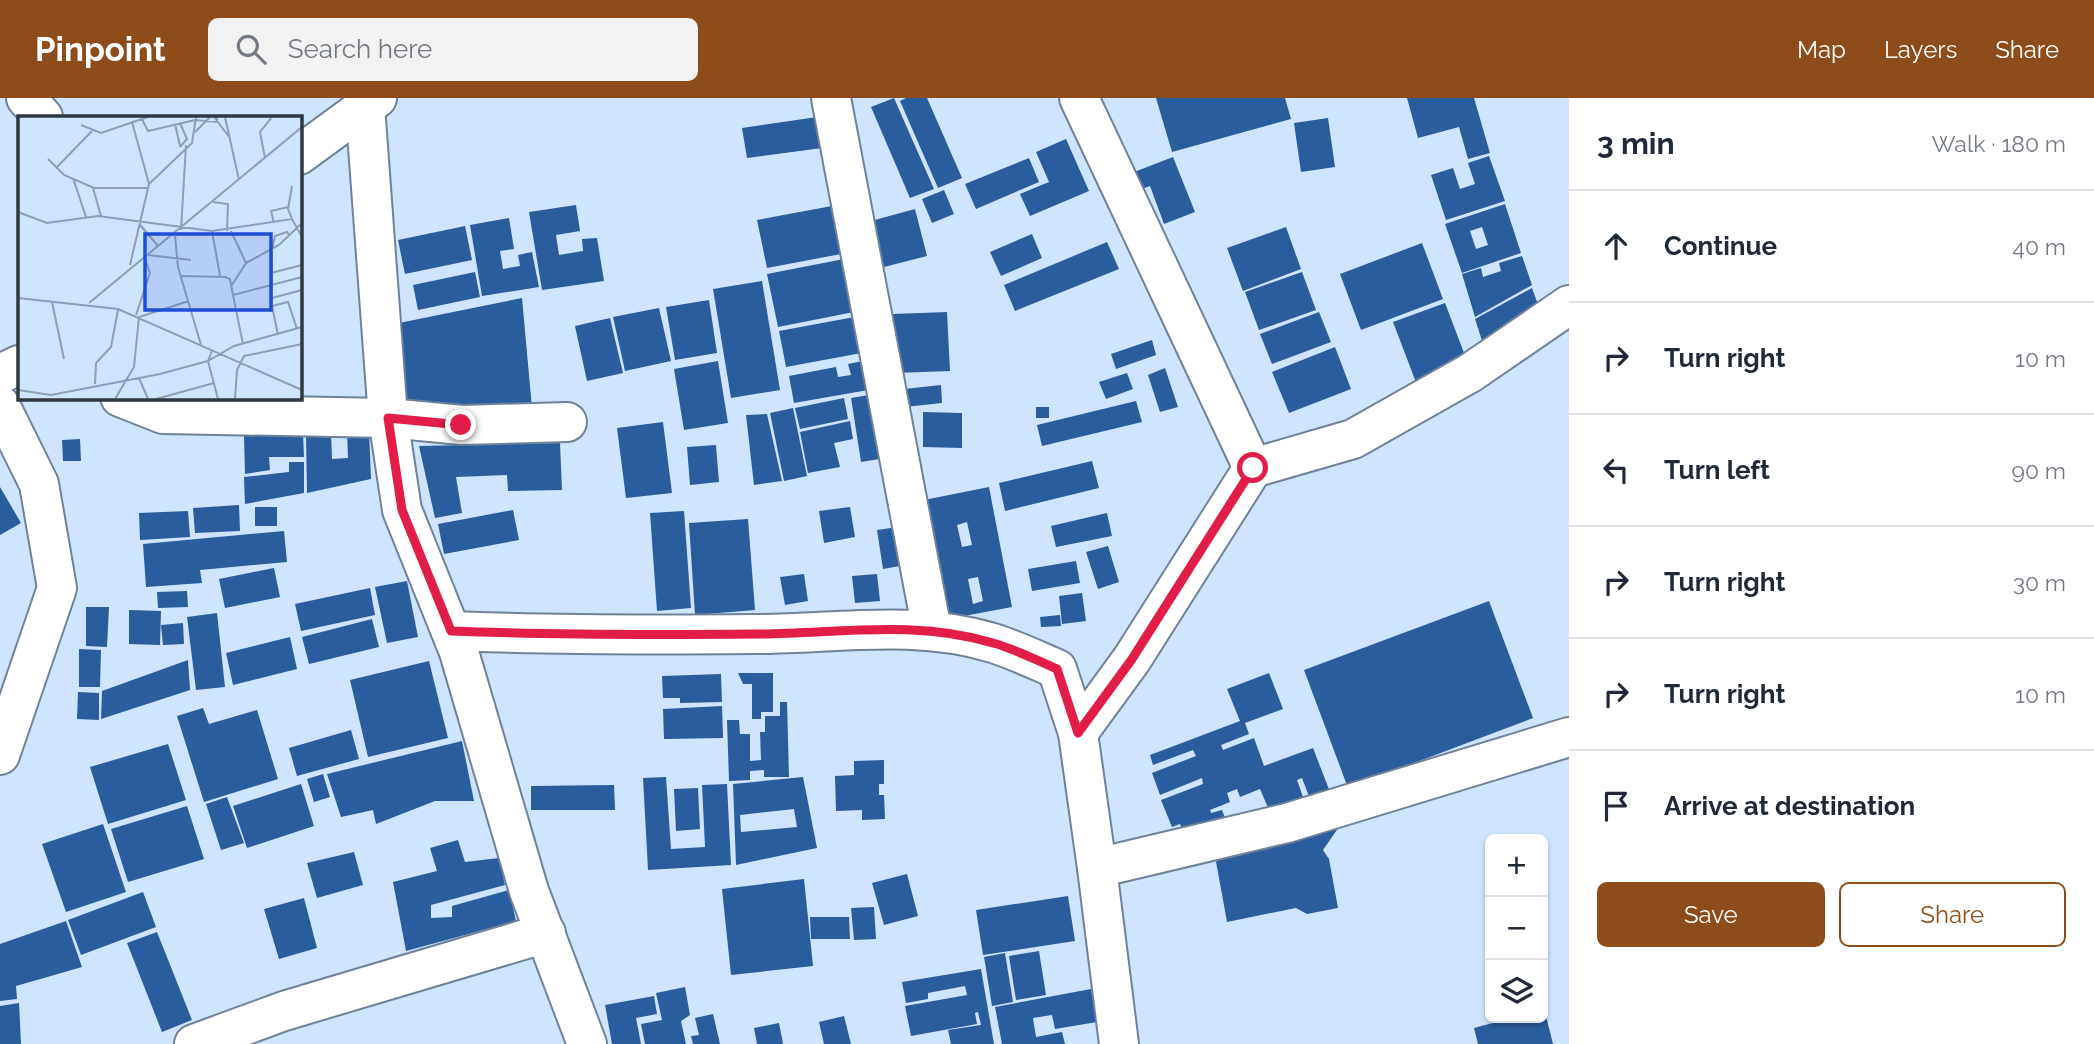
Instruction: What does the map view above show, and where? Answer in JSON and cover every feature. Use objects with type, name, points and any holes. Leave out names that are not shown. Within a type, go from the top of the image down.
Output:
[{"type":"street","points":[[26,98],[42,116]]},
{"type":"street","points":[[831,98],[932,631]]},
{"type":"street","points":[[1079,98],[1253,468]]},
{"type":"street","points":[[301,154],[371,102]]},
{"type":"street","points":[[371,102],[388,418],[402,510],[451,631],[529,891],[587,1044]]},
{"type":"street","points":[[1078,733],[1132,659],[1253,468],[1353,439],[1470,373],[1569,305]]},
{"type":"street","points":[[0,374],[18,365]]},
{"type":"street","points":[[125,399],[163,414],[388,418],[461,425],[567,422]]},
{"type":"street","points":[[0,405],[39,484],[57,588],[0,755]]},
{"type":"street","points":[[451,631],[544,635],[765,634],[886,629],[932,631],[992,643],[1057,669],[1078,733],[1119,1044]]},
{"type":"street","points":[[1097,868],[1287,823],[1569,737]]},
{"type":"street","points":[[194,1044],[284,1011],[424,972],[546,933]]},
{"type":"building","points":[[894,98],[934,189],[910,198],[871,107]]},
{"type":"building","points":[[906,98],[927,98],[962,178],[938,188],[900,101]]},
{"type":"building","points":[[1156,98],[1285,98],[1291,119],[1172,152]]},
{"type":"building","points":[[1407,98],[1474,98],[1490,153],[1468,159],[1459,127],[1418,138]]},
{"type":"building","points":[[817,117],[822,148],[747,158],[742,128]]},
{"type":"building","points":[[1328,118],[1335,167],[1301,172],[1294,123]]},
{"type":"building","points":[[1066,139],[1089,191],[1030,216],[1020,194],[1049,182],[1036,152]]},
{"type":"building","points":[[1489,156],[1505,201],[1446,220],[1431,175],[1453,168],[1460,189],[1475,184],[1468,163]]},
{"type":"building","points":[[1173,157],[1195,212],[1164,224],[1150,186],[1136,191],[1129,174]]},
{"type":"building","points":[[1029,158],[1039,182],[976,209],[965,184]]},
{"type":"building","points":[[944,190],[954,214],[932,223],[922,199]]},
{"type":"building","points":[[1505,204],[1521,253],[1462,273],[1445,224]],"holes":[[[1482,227],[1488,245],[1476,249],[1470,231]]]},
{"type":"building","points":[[576,205],[580,231],[556,235],[559,255],[583,251],[582,239],[597,238],[604,281],[542,290],[529,212]]},
{"type":"building","points":[[832,206],[841,254],[767,268],[757,220]]},
{"type":"building","points":[[915,209],[927,256],[884,267],[871,221]]},
{"type":"building","points":[[509,218],[514,249],[500,251],[503,269],[520,266],[518,255],[532,252],[539,287],[482,296],[470,225]]},
{"type":"building","points":[[465,226],[472,260],[405,274],[398,240]]},
{"type":"building","points":[[1286,227],[1301,269],[1243,291],[1227,248]]},
{"type":"building","points":[[1032,234],[1042,258],[1001,276],[990,252]]},
{"type":"building","points":[[1107,242],[1119,269],[1015,311],[1004,285]]},
{"type":"building","points":[[1422,243],[1443,299],[1361,330],[1340,274]]},
{"type":"building","points":[[1522,256],[1532,285],[1475,317],[1462,274],[1481,268],[1483,277],[1501,271],[1499,263]]},
{"type":"building","points":[[849,258],[859,311],[778,327],[767,274]]},
{"type":"building","points":[[475,272],[480,297],[418,310],[413,285]]},
{"type":"building","points":[[1302,272],[1316,310],[1259,330],[1245,292]]},
{"type":"building","points":[[762,281],[780,390],[731,398],[713,289]]},
{"type":"building","points":[[1532,288],[1540,310],[1485,350],[1475,319]]},
{"type":"building","points":[[522,298],[532,408],[404,408],[399,323]]},
{"type":"building","points":[[709,300],[717,353],[675,360],[666,307]]},
{"type":"building","points":[[1445,303],[1469,366],[1417,385],[1393,322]]},
{"type":"building","points":[[659,308],[671,361],[625,371],[613,317]]},
{"type":"building","points":[[947,312],[950,371],[895,373],[893,314]]},
{"type":"building","points":[[1319,312],[1331,342],[1272,364],[1260,334]]},
{"type":"building","points":[[860,316],[867,352],[786,367],[779,331]]},
{"type":"building","points":[[610,318],[623,373],[587,381],[575,326]]},
{"type":"building","points":[[1152,340],[1156,355],[1116,369],[1111,354]]},
{"type":"building","points":[[1335,347],[1351,389],[1289,413],[1272,372]]},
{"type":"building","points":[[868,360],[874,389],[794,403],[789,376],[836,367],[838,377],[851,375],[848,364]]},
{"type":"building","points":[[718,361],[728,423],[684,430],[674,369]]},
{"type":"building","points":[[1165,368],[1178,407],[1160,412],[1148,375]]},
{"type":"building","points":[[1127,373],[1133,389],[1106,399],[1099,382]]},
{"type":"building","points":[[941,385],[942,403],[905,407],[904,389]]},
{"type":"building","points":[[875,394],[886,458],[861,462],[851,398]]},
{"type":"building","points":[[844,398],[848,419],[800,429],[795,408]]},
{"type":"building","points":[[1136,401],[1142,422],[1042,446],[1037,425]]},
{"type":"building","points":[[1036,407],[1049,407],[1049,418],[1036,418]]},
{"type":"building","points":[[793,408],[807,476],[784,481],[770,413]]},
{"type":"building","points":[[923,412],[962,413],[962,448],[923,447]]},
{"type":"building","points":[[767,414],[782,481],[754,485],[746,415]]},
{"type":"building","points":[[850,421],[853,439],[834,443],[840,467],[808,473],[800,432]]},
{"type":"building","points":[[663,422],[672,493],[626,498],[617,428]]},
{"type":"building","points":[[369,431],[371,479],[307,493],[306,434],[331,433],[332,459],[348,458],[347,432]]},
{"type":"building","points":[[303,434],[304,457],[269,457],[270,470],[245,474],[244,435]]},
{"type":"building","points":[[80,439],[81,461],[63,461],[62,440]]},
{"type":"building","points":[[560,443],[562,490],[508,491],[507,475],[456,477],[462,513],[435,518],[419,446]]},
{"type":"building","points":[[716,445],[719,482],[690,485],[687,447]]},
{"type":"building","points":[[1092,461],[1099,488],[1005,511],[999,483]]},
{"type":"building","points":[[289,462],[304,462],[304,493],[245,504],[244,477],[289,472]]},
{"type":"building","points":[[0,487],[21,523],[0,535]]},
{"type":"building","points":[[989,487],[1012,607],[948,619],[924,500]],"holes":[[[967,522],[972,545],[962,547],[957,525]],[[978,577],[983,601],[973,604],[968,579]]]},
{"type":"building","points":[[239,505],[240,531],[195,533],[193,508]]},
{"type":"building","points":[[255,507],[277,507],[277,526],[255,526]]},
{"type":"building","points":[[850,507],[855,537],[824,543],[819,511]]},
{"type":"building","points":[[513,510],[519,540],[444,554],[438,524]]},
{"type":"building","points":[[188,511],[190,537],[140,540],[139,513]]},
{"type":"building","points":[[684,511],[691,608],[657,611],[650,513]]},
{"type":"building","points":[[1107,513],[1112,536],[1056,547],[1051,526]]},
{"type":"building","points":[[748,519],[755,610],[695,615],[689,523]]},
{"type":"building","points":[[905,526],[911,564],[883,569],[877,530]]},
{"type":"building","points":[[284,531],[287,562],[200,570],[202,583],[146,587],[143,544]]},
{"type":"building","points":[[1108,546],[1119,582],[1098,589],[1086,552]]},
{"type":"building","points":[[1076,561],[1080,583],[1032,591],[1028,569]]},
{"type":"building","points":[[274,568],[280,597],[225,608],[219,579]]},
{"type":"building","points":[[804,574],[808,601],[785,605],[780,577]]},
{"type":"building","points":[[877,574],[880,601],[855,603],[852,576]]},
{"type":"building","points":[[407,581],[418,637],[387,643],[375,587]]},
{"type":"building","points":[[370,588],[375,615],[301,631],[295,604]]},
{"type":"building","points":[[187,591],[188,607],[158,608],[157,592]]},
{"type":"building","points":[[1082,593],[1086,621],[1062,624],[1059,596]]},
{"type":"building","points":[[1489,601],[1533,718],[1348,788],[1304,670]]},
{"type":"building","points":[[86,607],[109,607],[107,647],[86,646]]},
{"type":"building","points":[[129,610],[161,611],[160,645],[129,644]]},
{"type":"building","points":[[217,613],[225,687],[196,690],[187,617]]},
{"type":"building","points":[[1060,615],[1061,626],[1041,627],[1040,617]]},
{"type":"building","points":[[372,619],[379,647],[309,664],[302,637]]},
{"type":"building","points":[[183,623],[184,644],[163,645],[161,625]]},
{"type":"building","points":[[290,637],[297,669],[233,685],[226,653]]},
{"type":"building","points":[[79,649],[101,650],[100,687],[79,687]]},
{"type":"building","points":[[188,660],[190,690],[101,719],[102,691]]},
{"type":"building","points":[[429,661],[448,738],[368,757],[350,680]]},
{"type":"building","points":[[738,673],[773,673],[773,712],[761,712],[761,719],[752,719],[752,684],[743,684]]},
{"type":"building","points":[[1269,673],[1283,709],[1245,723],[1249,734],[1221,745],[1223,750],[1254,738],[1264,766],[1313,748],[1330,792],[1310,799],[1302,778],[1297,780],[1303,797],[1269,810],[1260,789],[1240,797],[1237,789],[1227,793],[1230,802],[1210,810],[1211,813],[1222,810],[1228,825],[1187,842],[1180,824],[1172,827],[1161,800],[1203,784],[1202,778],[1160,795],[1152,773],[1196,756],[1193,750],[1153,765],[1150,755],[1240,721],[1227,689]]},
{"type":"building","points":[[721,674],[722,702],[680,703],[680,698],[663,698],[662,676]]},
{"type":"building","points":[[78,692],[99,693],[99,720],[77,719]]},
{"type":"building","points":[[780,702],[787,702],[789,777],[764,777],[764,770],[750,771],[750,780],[729,781],[727,720],[739,720],[740,734],[750,734],[750,761],[761,760],[760,732],[765,732],[765,716],[780,716]]},
{"type":"building","points":[[722,706],[723,738],[664,739],[663,709]]},
{"type":"building","points":[[203,708],[209,724],[257,710],[278,779],[204,802],[177,716]]},
{"type":"building","points":[[351,730],[359,759],[297,776],[289,748]]},
{"type":"building","points":[[462,741],[474,801],[435,801],[376,824],[373,810],[341,817],[327,774]]},
{"type":"building","points":[[168,744],[186,800],[108,824],[90,767]]},
{"type":"building","points":[[884,760],[884,784],[879,784],[879,795],[884,795],[885,819],[862,820],[862,810],[836,811],[835,776],[854,775],[854,761]]},
{"type":"building","points":[[323,774],[330,797],[314,802],[307,779]]},
{"type":"building","points":[[666,777],[671,849],[705,847],[702,785],[727,784],[731,865],[648,870],[643,778]]},
{"type":"building","points":[[803,777],[817,848],[736,865],[733,784]],"holes":[[[794,809],[797,827],[741,832],[740,815]]]},
{"type":"building","points":[[301,784],[314,826],[247,848],[233,806]]},
{"type":"building","points":[[614,785],[615,810],[531,810],[531,786]]},
{"type":"building","points":[[698,788],[700,829],[676,831],[674,789]]},
{"type":"building","points":[[227,797],[244,843],[221,850],[206,804]]},
{"type":"building","points":[[187,806],[204,859],[128,882],[111,829]]},
{"type":"building","points":[[103,824],[126,892],[66,912],[42,844]]},
{"type":"building","points":[[1341,824],[1323,850],[1329,859],[1338,908],[1307,914],[1296,908],[1227,922],[1213,845]]},
{"type":"building","points":[[458,840],[465,862],[499,858],[505,885],[431,905],[431,918],[452,917],[452,906],[509,890],[516,921],[406,951],[393,882],[437,871],[430,848]]},
{"type":"building","points":[[354,852],[363,885],[317,898],[307,863]]},
{"type":"building","points":[[907,874],[918,916],[884,925],[872,883]]},
{"type":"building","points":[[804,879],[813,966],[731,975],[722,889]]},
{"type":"building","points":[[143,892],[156,927],[81,955],[68,920]]},
{"type":"building","points":[[1068,896],[1075,941],[983,955],[976,910]]},
{"type":"building","points":[[304,898],[317,948],[279,959],[264,909]]},
{"type":"building","points":[[874,907],[876,939],[854,940],[851,908]]},
{"type":"building","points":[[810,917],[849,917],[850,939],[811,939]]},
{"type":"building","points":[[66,921],[82,967],[16,986],[17,999],[0,1001],[0,944]]},
{"type":"building","points":[[157,932],[192,1020],[162,1032],[127,943]]},
{"type":"building","points":[[1039,951],[1046,995],[1016,1000],[1009,956]]},
{"type":"building","points":[[1005,953],[1013,1002],[992,1006],[984,957]]},
{"type":"building","points":[[981,969],[994,1044],[951,1044],[948,1030],[981,1025],[978,1012],[975,1013],[977,1024],[911,1036],[905,1006],[967,995],[965,986],[928,993],[928,999],[906,1003],[902,982]]},
{"type":"building","points":[[685,987],[690,1015],[681,1021],[686,1044],[645,1044],[641,1024],[662,1020],[656,993]]},
{"type":"building","points":[[1091,989],[1097,1022],[1055,1029],[1052,1015],[1033,1018],[1036,1037],[1062,1032],[1065,1044],[1002,1044],[995,1007]]},
{"type":"building","points":[[654,996],[657,1014],[636,1018],[641,1044],[612,1044],[605,1005]]},
{"type":"building","points":[[19,1003],[21,1044],[0,1044],[0,1006]]},
{"type":"building","points":[[713,1014],[720,1044],[693,1044],[691,1036],[699,1035],[695,1018]]},
{"type":"building","points":[[844,1016],[851,1044],[824,1044],[819,1022]]},
{"type":"building","points":[[779,1023],[783,1044],[757,1044],[754,1028]]},
{"type":"building","points":[[1492,1023],[1548,1023],[1553,1044],[1478,1044],[1474,1028]]},
{"type":"route","points":[[461,425],[388,418],[402,510],[451,631],[544,635],[765,634],[886,629],[932,631],[992,643],[1057,669],[1078,733],[1132,659],[1253,468]]}]
